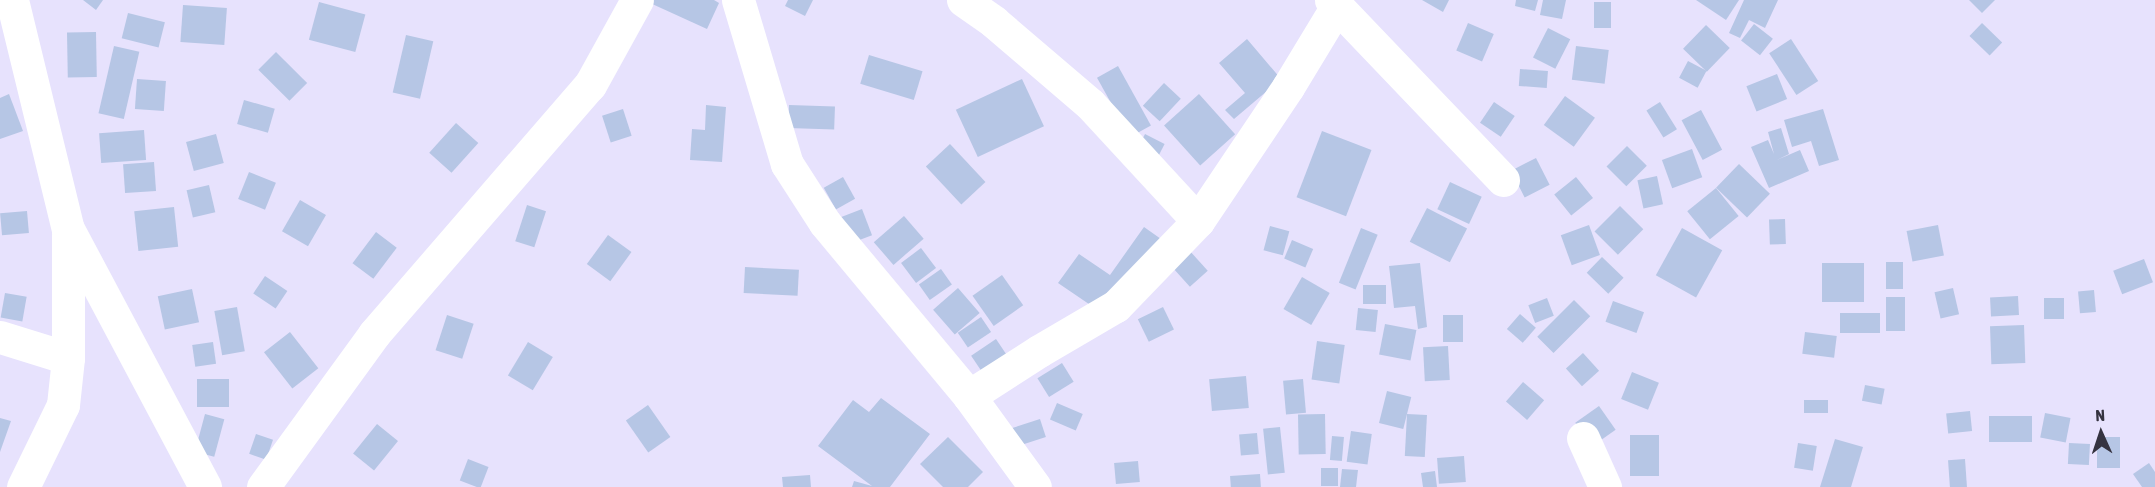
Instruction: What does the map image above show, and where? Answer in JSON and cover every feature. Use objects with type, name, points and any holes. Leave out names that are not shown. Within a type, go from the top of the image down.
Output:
[{"type":"street","points":[[12,0],[68,229],[68,358],[63,405],[23,487]]},
{"type":"street","points":[[263,487],[374,334],[590,85],[637,0]]},
{"type":"street","points":[[738,0],[787,164],[825,223],[969,396],[1035,487]]},
{"type":"street","points":[[963,0],[994,22],[1090,104],[1198,221]]},
{"type":"street","points":[[969,396],[1039,351],[1116,306],[1198,221],[1288,87],[1334,3],[1503,180]]},
{"type":"street","points":[[68,229],[205,487]]},
{"type":"street","points":[[0,337],[68,358]]},
{"type":"street","points":[[1583,438],[1605,487]]},
{"type":"building","points":[[83,0],[103,0],[96,10]]},
{"type":"building","points":[[651,0],[714,0],[719,3],[707,29],[650,3]]},
{"type":"building","points":[[788,0],[813,0],[805,16],[785,6]]},
{"type":"building","points":[[1422,0],[1449,0],[1443,12]]},
{"type":"building","points":[[1516,0],[1538,0],[1535,11],[1515,6]]},
{"type":"building","points":[[1543,0],[1566,0],[1562,19],[1540,15]]},
{"type":"building","points":[[1696,0],[1739,0],[1726,20]]},
{"type":"building","points":[[1744,0],[1778,0],[1765,28],[1749,20],[1740,38],[1729,33]]},
{"type":"building","points":[[1969,0],[1995,0],[1982,13]]},
{"type":"building","points":[[319,2],[365,14],[355,52],[309,40]]},
{"type":"building","points":[[1594,2],[1611,2],[1611,28],[1594,28]]},
{"type":"building","points":[[183,5],[227,8],[224,45],[180,42]]},
{"type":"building","points":[[128,13],[165,22],[159,47],[122,38]]},
{"type":"building","points":[[1468,23],[1494,34],[1482,62],[1456,51]]},
{"type":"building","points":[[1982,23],[2002,42],[1990,55],[1969,36]]},
{"type":"building","points":[[1754,24],[1773,39],[1760,55],[1741,41]]},
{"type":"building","points":[[1706,25],[1730,48],[1707,72],[1683,49]]},
{"type":"building","points":[[1548,28],[1570,39],[1555,69],[1533,57]]},
{"type":"building","points":[[96,32],[97,77],[68,77],[67,33]]},
{"type":"building","points":[[406,35],[433,41],[420,99],[393,92]]},
{"type":"building","points":[[1247,39],[1281,79],[1234,119],[1225,110],[1245,93],[1219,63]]},
{"type":"building","points":[[1791,39],[1818,81],[1796,95],[1769,53]]},
{"type":"building","points":[[114,46],[139,52],[124,119],[98,113]]},
{"type":"building","points":[[1576,46],[1609,50],[1605,84],[1572,80]]},
{"type":"building","points":[[276,52],[307,83],[289,101],[258,70]]},
{"type":"building","points":[[869,55],[923,71],[914,100],[860,84]]},
{"type":"building","points":[[1688,61],[1707,71],[1698,88],[1679,78]]},
{"type":"building","points":[[1118,66],[1151,125],[1130,137],[1097,78]]},
{"type":"building","points":[[1520,69],[1548,71],[1547,88],[1519,86]]},
{"type":"building","points":[[1777,74],[1787,99],[1757,111],[1746,86]]},
{"type":"building","points":[[137,79],[166,81],[164,111],[135,109]]},
{"type":"building","points":[[1022,79],[1044,126],[978,157],[956,110]]},
{"type":"building","points":[[1164,83],[1181,99],[1160,121],[1143,106]]},
{"type":"building","points":[[9,94],[23,131],[0,139],[0,98]]},
{"type":"building","points":[[1199,94],[1235,134],[1200,166],[1164,125]]},
{"type":"building","points":[[1565,96],[1595,118],[1574,147],[1544,125]]},
{"type":"building","points":[[244,100],[275,109],[268,133],[237,124]]},
{"type":"building","points":[[1494,102],[1515,116],[1501,137],[1480,123]]},
{"type":"building","points":[[1660,102],[1677,129],[1663,138],[1646,110]]},
{"type":"building","points":[[706,105],[726,107],[722,162],[690,160],[692,129],[705,130]]},
{"type":"building","points":[[789,105],[835,107],[834,130],[788,128]]},
{"type":"building","points":[[623,109],[632,136],[611,142],[602,116]]},
{"type":"building","points":[[1823,109],[1839,160],[1819,166],[1811,141],[1792,147],[1784,120]]},
{"type":"building","points":[[1701,110],[1722,150],[1703,160],[1682,120]]},
{"type":"building","points":[[456,123],[478,143],[452,173],[429,153]]},
{"type":"building","points":[[1781,128],[1789,154],[1777,160],[1800,150],[1809,171],[1769,188],[1751,147],[1768,140],[1774,154],[1768,132]]},
{"type":"building","points":[[144,130],[146,160],[101,163],[99,133]]},
{"type":"building","points":[[1322,131],[1371,150],[1346,216],[1297,197]]},
{"type":"building","points":[[216,134],[224,163],[194,171],[186,142]]},
{"type":"building","points":[[1145,134],[1165,144],[1155,164],[1135,154]]},
{"type":"building","points":[[950,144],[985,182],[961,205],[926,167]]},
{"type":"building","points":[[1627,146],[1647,166],[1626,186],[1606,167]]},
{"type":"building","points":[[1692,149],[1702,177],[1672,188],[1662,160]]},
{"type":"building","points":[[1536,158],[1550,185],[1525,197],[1511,171]]},
{"type":"building","points":[[154,162],[156,191],[125,193],[123,164]]},
{"type":"building","points":[[1739,164],[1770,194],[1747,218],[1716,188]]},
{"type":"building","points":[[249,172],[276,183],[265,210],[238,199]]},
{"type":"building","points":[[1657,176],[1663,204],[1643,209],[1637,180]]},
{"type":"building","points":[[843,177],[855,199],[836,210],[824,188]]},
{"type":"building","points":[[1576,177],[1593,198],[1571,216],[1554,195]]},
{"type":"building","points":[[1450,182],[1482,197],[1469,224],[1437,209]]},
{"type":"building","points":[[209,185],[215,212],[193,217],[187,190]]},
{"type":"building","points":[[1716,188],[1739,216],[1710,239],[1687,211]]},
{"type":"building","points":[[300,200],[326,215],[308,246],[282,231]]},
{"type":"building","points":[[527,205],[546,211],[534,247],[515,241]]},
{"type":"building","points":[[1620,206],[1643,229],[1618,255],[1595,231]]},
{"type":"building","points":[[174,207],[178,247],[138,251],[134,211]]},
{"type":"building","points":[[1427,208],[1467,228],[1450,262],[1410,242]]},
{"type":"building","points":[[862,209],[872,235],[847,245],[837,219]]},
{"type":"building","points":[[27,211],[29,233],[2,235],[0,213]]},
{"type":"building","points":[[904,216],[924,239],[893,265],[874,242]]},
{"type":"building","points":[[1785,219],[1786,244],[1770,245],[1769,220]]},
{"type":"building","points":[[1589,225],[1600,255],[1572,265],[1561,235]]},
{"type":"building","points":[[1938,225],[1944,255],[1913,262],[1907,231]]},
{"type":"building","points":[[1270,226],[1289,231],[1283,255],[1264,250]]},
{"type":"building","points":[[1144,227],[1161,239],[1108,317],[1058,283],[1079,254],[1110,275]]},
{"type":"building","points":[[1361,228],[1378,235],[1356,289],[1339,283]]},
{"type":"building","points":[[1682,228],[1722,250],[1696,298],[1656,275]]},
{"type":"building","points":[[376,232],[397,248],[373,279],[353,263]]},
{"type":"building","points":[[608,235],[631,252],[610,281],[587,264]]},
{"type":"building","points":[[1292,240],[1313,249],[1305,267],[1284,258]]},
{"type":"building","points":[[921,248],[936,268],[916,283],[901,263]]},
{"type":"building","points":[[1189,250],[1208,271],[1190,287],[1171,266]]},
{"type":"building","points":[[1602,257],[1624,278],[1608,294],[1587,273]]},
{"type":"building","points":[[2144,259],[2153,282],[2122,294],[2113,271]]},
{"type":"building","points":[[1886,262],[1903,262],[1903,289],[1886,289]]},
{"type":"building","points":[[1420,263],[1427,327],[1418,329],[1415,306],[1394,308],[1389,266]]},
{"type":"building","points":[[1822,263],[1864,263],[1864,302],[1822,302]]},
{"type":"building","points":[[745,267],[799,270],[798,296],[744,293]]},
{"type":"building","points":[[941,269],[952,285],[930,300],[919,284]]},
{"type":"building","points":[[1002,275],[1023,305],[994,326],[973,296]]},
{"type":"building","points":[[265,276],[287,291],[276,309],[253,293]]},
{"type":"building","points":[[1302,277],[1330,293],[1311,325],[1284,309]]},
{"type":"building","points":[[1363,285],[1386,285],[1386,304],[1363,304]]},
{"type":"building","points":[[958,288],[980,313],[955,335],[933,310]]},
{"type":"building","points":[[1953,288],[1959,314],[1941,319],[1934,292]]},
{"type":"building","points":[[192,289],[199,322],[165,330],[158,296]]},
{"type":"building","points":[[2094,290],[2096,312],[2080,313],[2078,291]]},
{"type":"building","points":[[5,293],[27,297],[22,321],[1,318]]},
{"type":"building","points":[[2018,296],[2019,315],[1991,316],[1990,297]]},
{"type":"building","points":[[1886,297],[1905,297],[1905,331],[1886,331]]},
{"type":"building","points":[[1547,298],[1554,316],[1535,323],[1528,305]]},
{"type":"building","points":[[2044,298],[2064,298],[2064,319],[2044,319]]},
{"type":"building","points":[[1574,300],[1590,316],[1553,353],[1537,337]]},
{"type":"building","points":[[1613,301],[1644,312],[1636,333],[1605,322]]},
{"type":"building","points":[[237,307],[245,351],[222,355],[214,311]]},
{"type":"building","points":[[1163,307],[1174,329],[1149,342],[1138,319]]},
{"type":"building","points":[[1358,308],[1378,310],[1376,332],[1356,330]]},
{"type":"building","points":[[1840,313],[1880,313],[1880,333],[1840,333]]},
{"type":"building","points":[[1520,314],[1536,328],[1523,343],[1507,329]]},
{"type":"building","points":[[447,315],[474,324],[462,359],[436,350]]},
{"type":"building","points":[[1443,315],[1463,315],[1463,342],[1443,342]]},
{"type":"building","points":[[981,317],[991,332],[968,348],[958,333]]},
{"type":"building","points":[[1385,324],[1416,330],[1410,361],[1379,354]]},
{"type":"building","points":[[2024,325],[2025,363],[1991,364],[1990,326]]},
{"type":"building","points":[[290,332],[318,368],[292,389],[264,352]]},
{"type":"building","points":[[1805,332],[1837,336],[1834,358],[1802,354]]},
{"type":"building","points":[[996,339],[1015,367],[990,384],[971,356]]},
{"type":"building","points":[[1317,341],[1345,345],[1339,384],[1312,380]]},
{"type":"building","points":[[213,342],[216,364],[195,367],[192,345]]},
{"type":"building","points":[[528,342],[553,357],[533,390],[508,375]]},
{"type":"building","points":[[1448,346],[1450,380],[1425,381],[1423,347]]},
{"type":"building","points":[[1583,353],[1599,371],[1582,386],[1566,368]]},
{"type":"building","points":[[1062,363],[1074,382],[1049,397],[1037,378]]},
{"type":"building","points":[[1632,372],[1659,383],[1648,410],[1621,399]]},
{"type":"building","points":[[1246,376],[1249,408],[1212,411],[1209,379]]},
{"type":"building","points":[[197,379],[229,379],[229,407],[197,407]]},
{"type":"building","points":[[1303,379],[1306,413],[1286,415],[1283,381]]},
{"type":"building","points":[[1523,382],[1544,400],[1527,420],[1506,402]]},
{"type":"building","points":[[1865,385],[1885,389],[1882,405],[1862,401]]},
{"type":"building","points":[[1387,391],[1411,397],[1403,429],[1379,423]]},
{"type":"building","points":[[881,398],[930,434],[890,487],[852,487],[854,481],[872,486],[818,446],[853,400],[869,412]]},
{"type":"building","points":[[1804,400],[1828,400],[1828,413],[1804,413]]},
{"type":"building","points":[[1057,403],[1083,414],[1076,431],[1050,420]]},
{"type":"building","points":[[648,405],[670,437],[648,452],[626,420]]},
{"type":"building","points":[[1599,406],[1616,430],[1592,446],[1575,423]]},
{"type":"building","points":[[1970,411],[1972,431],[1948,433],[1946,414]]},
{"type":"building","points":[[2045,413],[2071,418],[2066,443],[2040,438]]},
{"type":"building","points":[[205,414],[224,419],[214,457],[195,452]]},
{"type":"building","points":[[1298,414],[1325,414],[1326,454],[1299,454]]},
{"type":"building","points":[[1407,414],[1427,415],[1425,457],[1405,456]]},
{"type":"building","points":[[1989,416],[2032,416],[2032,442],[1989,442]]},
{"type":"building","points":[[0,418],[11,421],[0,452]]},
{"type":"building","points":[[1040,419],[1046,437],[1017,446],[1011,428]]},
{"type":"building","points":[[377,424],[398,441],[374,471],[353,454]]},
{"type":"building","points":[[1280,427],[1285,473],[1268,475],[1263,429]]},
{"type":"building","points":[[1351,431],[1372,434],[1367,465],[1347,462]]},
{"type":"building","points":[[1257,433],[1259,454],[1241,455],[1239,435]]},
{"type":"building","points":[[256,434],[273,440],[266,460],[249,454]]},
{"type":"building","points":[[1630,435],[1659,435],[1659,476],[1630,476]]},
{"type":"building","points":[[1332,436],[1344,437],[1342,461],[1330,460]]},
{"type":"building","points":[[948,437],[983,472],[968,487],[943,487],[920,464]]},
{"type":"building","points":[[2097,437],[2120,437],[2120,468],[2097,468]]},
{"type":"building","points":[[1835,439],[1863,447],[1851,487],[1820,487]]},
{"type":"building","points":[[1798,443],[1817,446],[1813,471],[1794,468]]},
{"type":"building","points":[[2069,443],[2090,444],[2089,465],[2068,464]]},
{"type":"building","points":[[1464,456],[1466,482],[1439,484],[1437,458]]},
{"type":"building","points":[[468,459],[489,467],[481,487],[460,480]]},
{"type":"building","points":[[1965,459],[1967,487],[1950,487],[1948,460]]},
{"type":"building","points":[[1138,461],[1140,482],[1116,484],[1114,463]]},
{"type":"building","points":[[2149,463],[2155,472],[2155,487],[2142,487],[2133,474]]},
{"type":"building","points":[[1321,468],[1338,468],[1338,486],[1321,486]]},
{"type":"building","points":[[1342,469],[1358,470],[1356,487],[1340,487]]},
{"type":"building","points":[[1435,471],[1437,487],[1423,487],[1421,473]]},
{"type":"building","points":[[1260,474],[1261,487],[1231,487],[1230,476]]},
{"type":"building","points":[[810,475],[811,487],[783,487],[782,477]]}]
